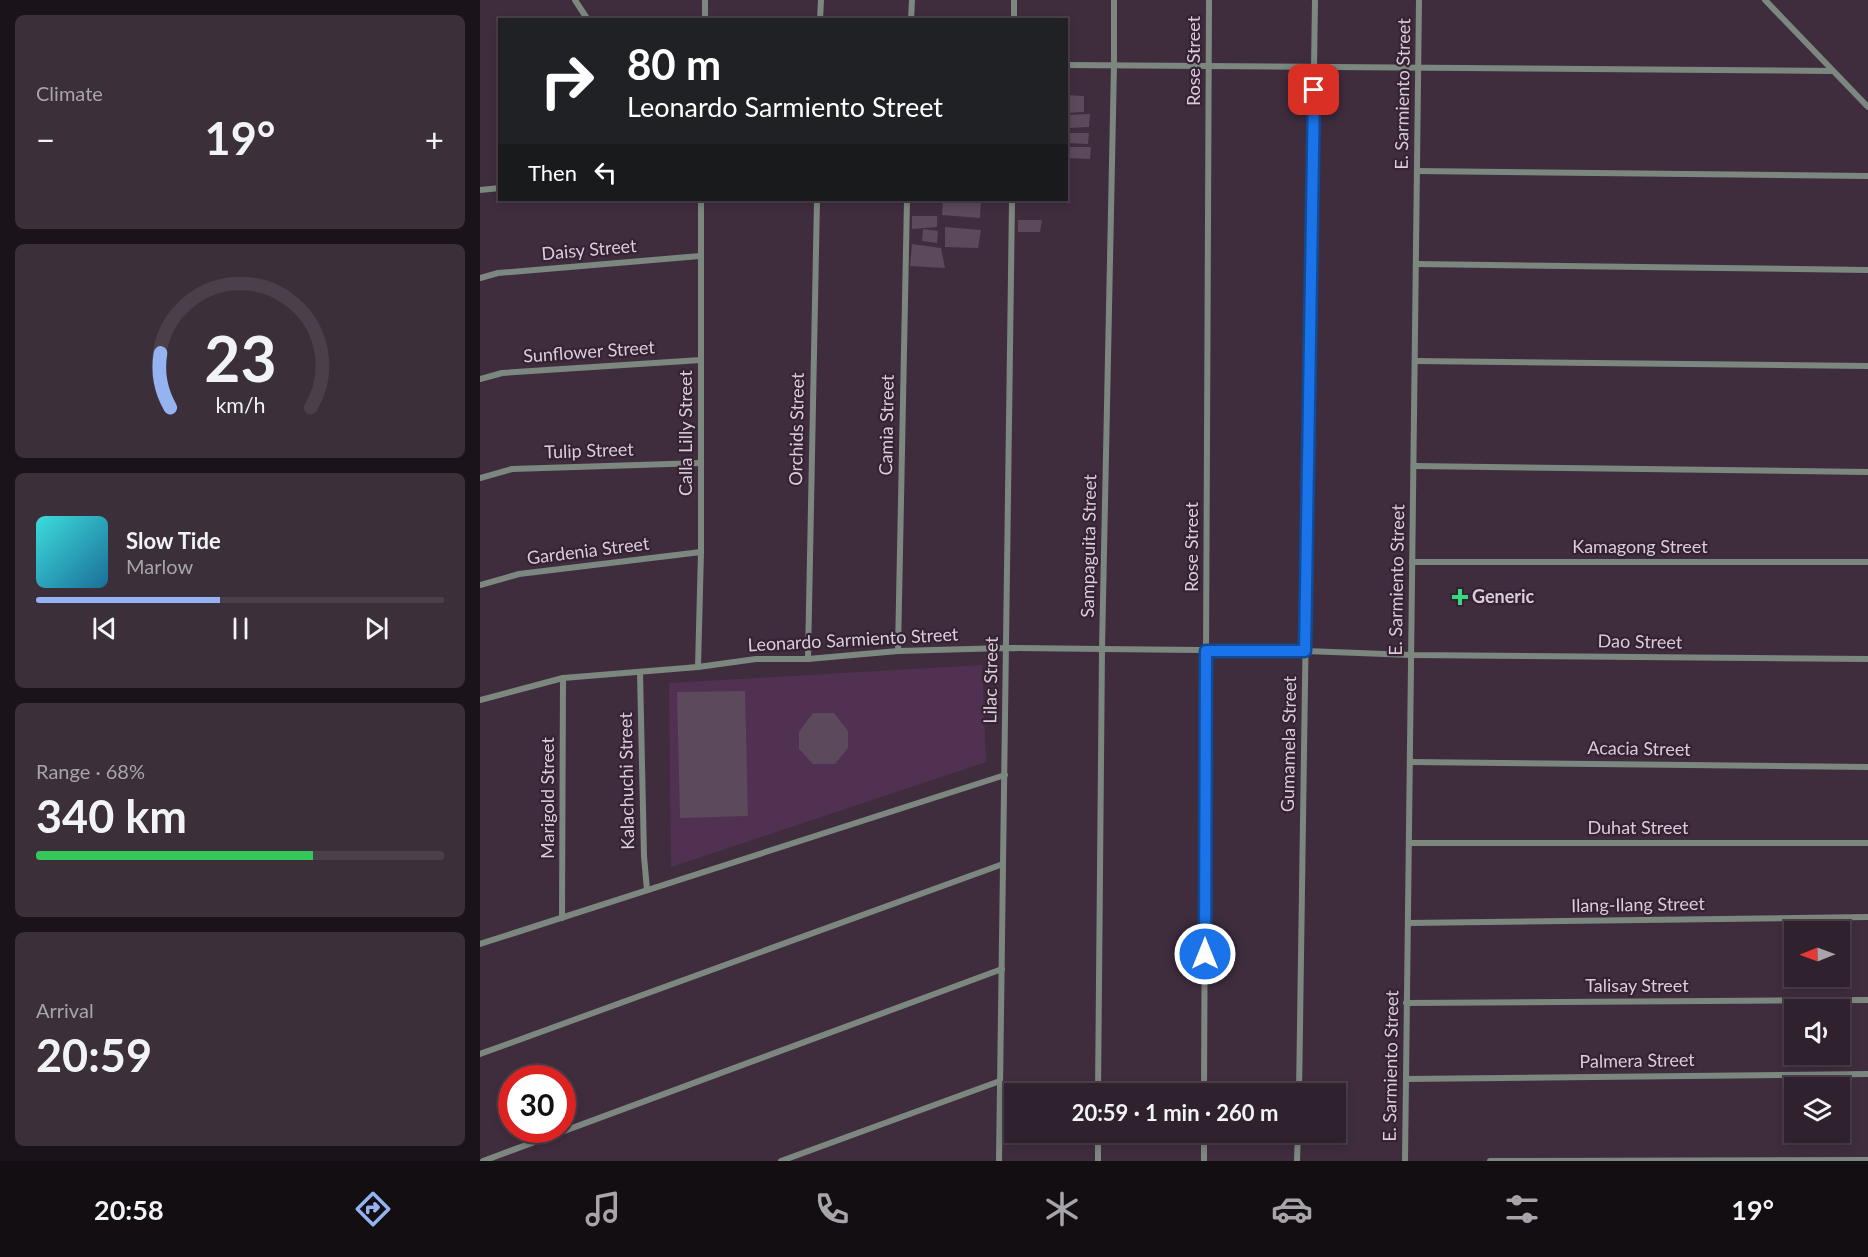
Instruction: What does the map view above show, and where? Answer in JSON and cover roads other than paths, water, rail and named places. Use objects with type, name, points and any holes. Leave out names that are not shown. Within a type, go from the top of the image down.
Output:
[{"type":"street","points":[[575,0],[587,18]]},
{"type":"street","points":[[705,0],[705,18]]},
{"type":"street","points":[[820,18],[821,0]]},
{"type":"street","points":[[911,18],[912,0]]},
{"type":"street","points":[[1014,0],[1014,18]]},
{"type":"street","name":"Sampaguita Street","points":[[1098,1083],[1102,649],[1114,0]]},
{"type":"street","name":"Rose Street","points":[[1204,1083],[1209,0]]},
{"type":"street","name":"Gumamela Street","points":[[1299,1083],[1315,0]]},
{"type":"street","name":"E. Sarmiento Street","points":[[1405,1161],[1419,0]]},
{"type":"street","points":[[1765,0],[1868,107]]},
{"type":"street","points":[[1068,65],[1832,71]]},
{"type":"street","points":[[1417,171],[1868,176]]},
{"type":"street","points":[[480,190],[498,188]]},
{"type":"street","name":"Calla Lilly Street","points":[[698,667],[701,552],[701,201]]},
{"type":"street","name":"Orchids Street","points":[[808,658],[817,201]]},
{"type":"street","name":"Camia Street","points":[[898,651],[907,201]]},
{"type":"street","name":"Lilac Street","points":[[999,1161],[1012,201]]},
{"type":"street","name":"Daisy Street","points":[[480,278],[498,273],[700,256]]},
{"type":"street","points":[[1416,264],[1868,270]]},
{"type":"street","name":"Sunflower Street","points":[[480,380],[502,373],[701,360]]},
{"type":"street","points":[[1415,361],[1868,366]]},
{"type":"street","name":"Tulip Street","points":[[480,478],[512,469],[701,463]]},
{"type":"street","points":[[1414,466],[1868,472]]},
{"type":"street","name":"Gardenia Street","points":[[480,585],[519,574],[701,552]]},
{"type":"street","name":"Kamagong Street","points":[[1412,562],[1868,562]]},
{"type":"street","name":"Leonardo Sarmiento Street","points":[[480,700],[563,678],[698,667],[756,659],[808,658],[898,651],[1006,648],[1305,651],[1411,655]]},
{"type":"street","name":"Dao Street","points":[[1411,655],[1868,659]]},
{"type":"street","name":"Kalachuchi Street","points":[[640,672],[644,856],[647,890]]},
{"type":"street","name":"Marigold Street","points":[[562,918],[563,678]]},
{"type":"street","name":"Acacia Street","points":[[1410,762],[1868,767]]},
{"type":"street","points":[[480,944],[1005,775]]},
{"type":"street","name":"Duhat Street","points":[[1409,843],[1868,843]]},
{"type":"street","points":[[480,1054],[1003,864]]},
{"type":"street","name":"Ilang-Ilang Street","points":[[1408,923],[1868,917]]},
{"type":"street","points":[[483,1161],[1002,969]]},
{"type":"street","name":"Talisay Street","points":[[1407,1003],[1868,1000]]},
{"type":"street","name":"Palmera Street","points":[[1406,1078],[1868,1074]]},
{"type":"street","points":[[781,1161],[1000,1081]]},
{"type":"street","points":[[1098,1143],[1098,1161]]},
{"type":"street","points":[[1204,1143],[1204,1161]]},
{"type":"street","points":[[1298,1143],[1298,1161]]},
{"type":"street","points":[[1490,1161],[1868,1160]]},
{"type":"place","name":"Generic","points":[[1460,597]]}]
